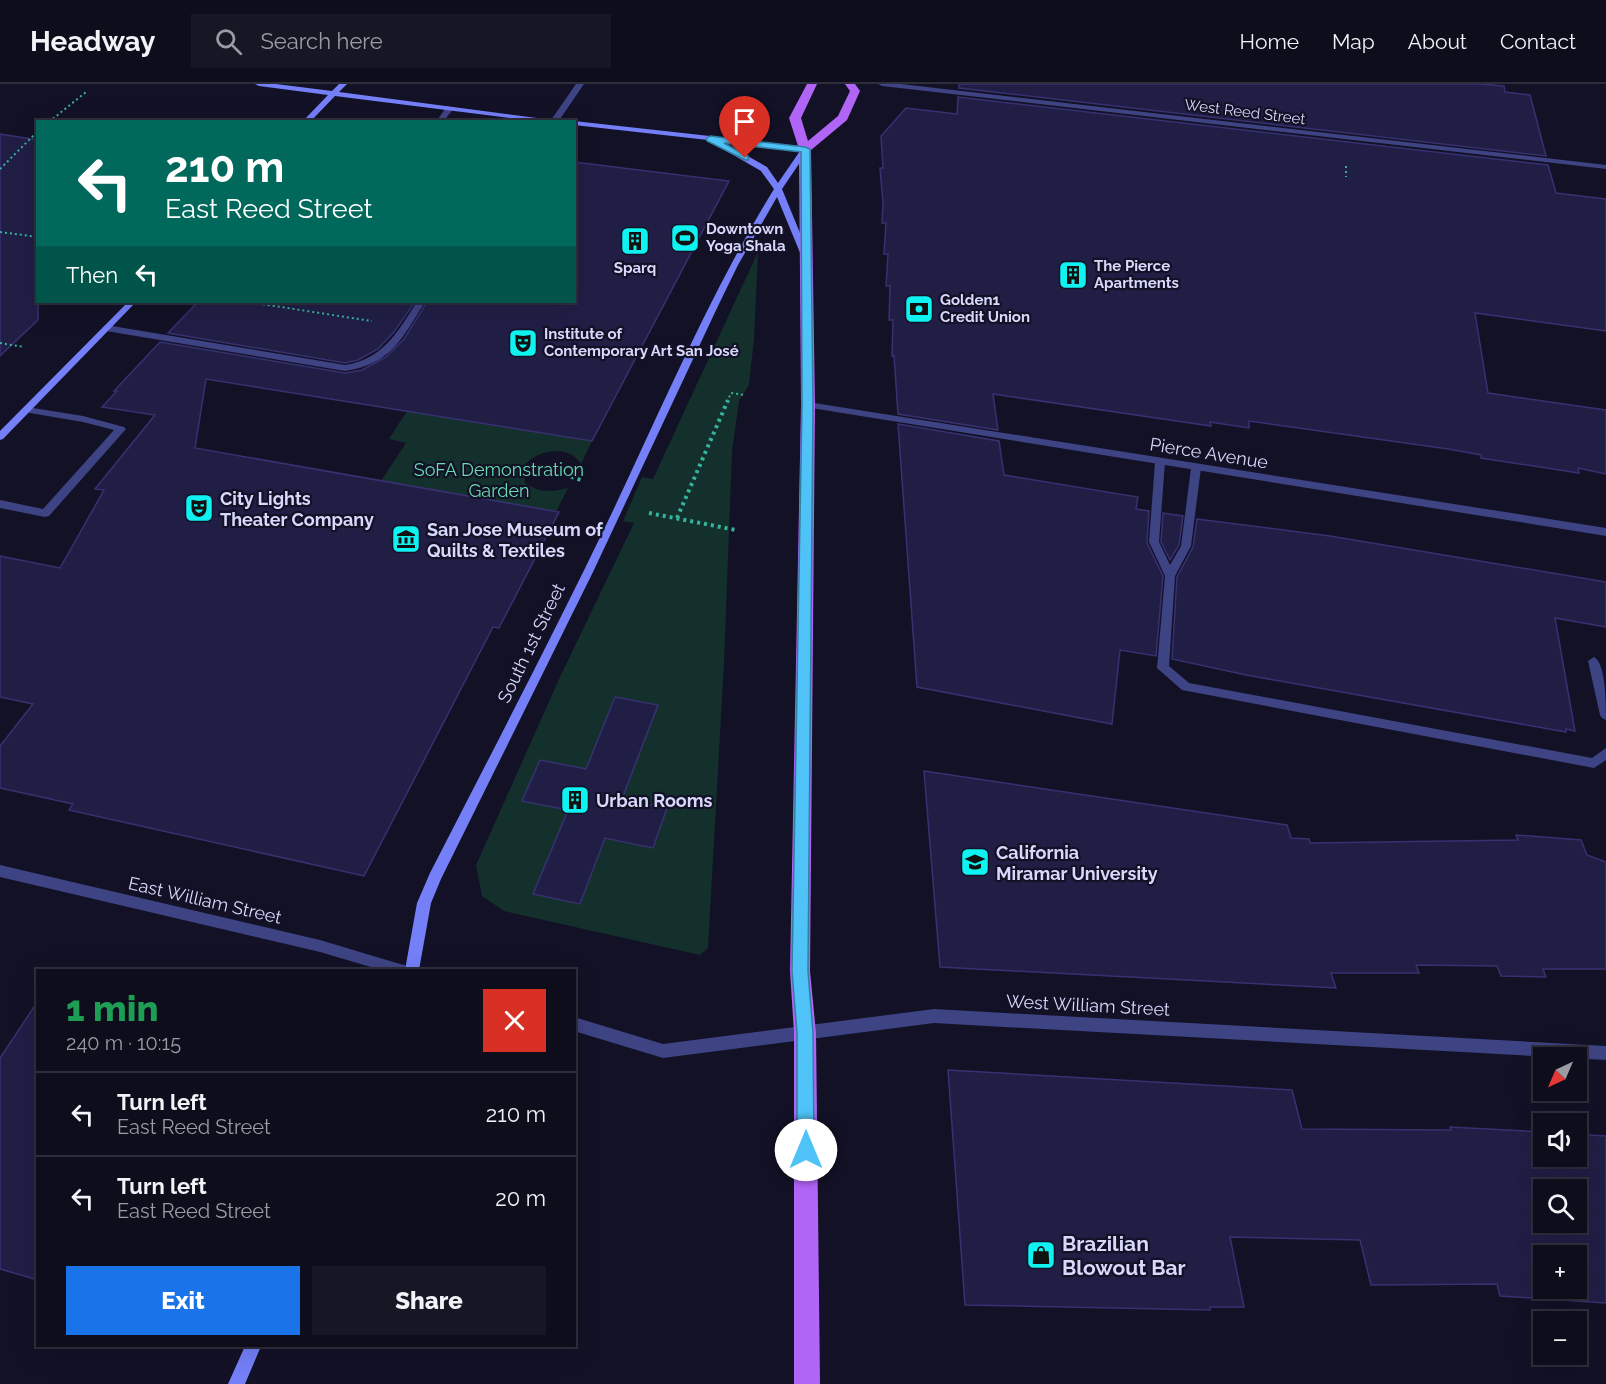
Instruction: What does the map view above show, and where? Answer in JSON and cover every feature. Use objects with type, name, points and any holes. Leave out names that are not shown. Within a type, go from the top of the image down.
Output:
[{"type":"main road","points":[[807,1384],[805,1033],[800,971],[808,405],[807,258],[805,149],[795,118],[812,84]]},
{"type":"main road","name":"South 1st Street","points":[[805,149],[843,118],[855,92],[850,84]]},
{"type":"street","points":[[259,84],[555,120],[580,84]]},
{"type":"street","points":[[307,120],[343,84]]},
{"type":"street","name":"West Reed Street","points":[[882,84],[1606,167]]},
{"type":"street","points":[[441,120],[450,108]]},
{"type":"street","points":[[576,123],[805,149]]},
{"type":"street","points":[[710,139],[764,170],[777,188],[807,258]]},
{"type":"street","name":"South 1st Street","points":[[412,969],[424,903],[435,877],[636,473],[731,270],[777,188],[805,149]]},
{"type":"street","points":[[0,437],[131,303]]},
{"type":"street","points":[[106,328],[345,369],[362,368],[376,361],[388,351],[420,303]]},
{"type":"street","name":"Pierce Avenue","points":[[808,405],[1606,532]]},
{"type":"street","points":[[0,504],[45,513],[121,429],[83,419],[27,410]]},
{"type":"street","points":[[1160,462],[1154,542],[1170,576]]},
{"type":"street","points":[[1196,468],[1186,546],[1170,576],[1163,668],[1186,687],[1594,763],[1606,753]]},
{"type":"street","points":[[1594,661],[1606,715]]},
{"type":"street","name":"East William Street","points":[[0,871],[320,946],[397,969]]},
{"type":"street","name":"West William Street","points":[[576,1025],[663,1052],[934,1016],[1606,1053]]},
{"type":"street","points":[[236,1384],[253,1347]]},
{"type":"path","points":[[51,120],[86,92]]},
{"type":"path","points":[[0,169],[36,133]]},
{"type":"path","points":[[0,232],[36,237]]},
{"type":"path","points":[[255,303],[405,326]]},
{"type":"path","points":[[0,343],[24,347]]},
{"type":"path","points":[[677,518],[731,393],[744,395]]},
{"type":"path","points":[[551,470],[584,481]]},
{"type":"path","points":[[644,512],[736,530]]},
{"type":"green space","points":[[758,252],[754,339],[749,385],[739,401],[732,452],[724,663],[708,948],[700,955],[504,911],[482,896],[476,865],[560,677],[634,523],[623,521],[642,477],[653,479]]},
{"type":"green space","name":"SoFA Demonstration Garden","points":[[407,411],[592,441],[581,464],[568,453],[552,451],[535,456],[523,467],[525,483],[535,489],[546,491],[568,488],[556,512],[381,481],[406,443],[389,439]]},
{"type":"building","points":[[959,84],[1481,84],[1504,86],[1505,92],[1530,95],[1546,156],[959,88]]},
{"type":"building","points":[[958,97],[1548,165],[1556,193],[1606,199],[1606,331],[1475,313],[1488,393],[1606,410],[1606,474],[1578,468],[1579,473],[1481,458],[1481,455],[1448,449],[1249,421],[1249,428],[1210,422],[1211,426],[993,394],[998,430],[898,414],[894,356],[892,356],[893,320],[889,320],[890,286],[886,286],[888,254],[884,254],[886,223],[882,223],[881,136],[906,108],[957,114]]},
{"type":"building","points":[[0,134],[36,140],[36,303],[38,303],[38,320],[0,356]]},
{"type":"building","points":[[576,162],[729,181],[592,441],[206,379],[195,448],[559,512],[499,628],[493,627],[364,876],[69,810],[73,804],[0,788],[0,746],[33,704],[0,697],[0,556],[60,568],[104,490],[95,489],[155,415],[102,407],[117,391],[114,391],[160,342],[345,373],[362,370],[386,357],[404,339],[426,303],[576,303]]},
{"type":"building","points":[[197,303],[414,303],[394,332],[378,349],[358,360],[345,363],[168,333]]},
{"type":"building","points":[[898,424],[999,441],[1004,475],[1138,497],[1136,509],[1149,511],[1147,543],[1163,576],[1156,656],[1120,650],[1112,724],[917,687]]},
{"type":"building","points":[[1163,513],[1183,516],[1179,545],[1170,560],[1161,542]]},
{"type":"building","points":[[1197,519],[1330,536],[1606,582],[1606,627],[1555,618],[1575,731],[1566,729],[1566,732],[1246,675],[1172,659],[1177,577],[1193,547]]},
{"type":"building","name":"Urban Rooms","points":[[615,697],[658,705],[622,799],[667,808],[653,848],[605,838],[580,904],[533,894],[568,810],[522,801],[540,760],[586,769]]},
{"type":"building","points":[[924,771],[1287,825],[1291,838],[1309,839],[1310,843],[1518,840],[1516,835],[1581,840],[1587,855],[1606,862],[1606,969],[1543,969],[1546,977],[1501,976],[1497,966],[1416,965],[1419,973],[1331,973],[1336,988],[940,967]]},
{"type":"building","points":[[36,1004],[36,1279],[0,1269],[0,1058]]},
{"type":"building","points":[[948,1070],[1292,1090],[1302,1129],[1451,1130],[1450,1127],[1533,1131],[1533,1167],[1587,1167],[1587,1135],[1606,1136],[1606,1303],[1545,1299],[1587,1299],[1587,1245],[1533,1245],[1533,1298],[1500,1296],[1497,1284],[1371,1285],[1360,1240],[1230,1237],[1244,1307],[1210,1307],[1210,1310],[965,1305]]},
{"type":"place","name":"Downtown Yoga Shala","points":[[685,238]]},
{"type":"place","name":"Sparq","points":[[635,241]]},
{"type":"place","name":"The Pierce Apartments","points":[[1073,275]]},
{"type":"place","name":"Golden1 Credit Union","points":[[919,309]]},
{"type":"place","name":"Institute of Contemporary Art San José","points":[[523,343]]},
{"type":"place","name":"City Lights Theater Company","points":[[199,508]]},
{"type":"place","name":"San Jose Museum of Quilts & Textiles","points":[[406,539]]},
{"type":"place","name":"Urban Rooms","points":[[575,800]]},
{"type":"place","name":"California Miramar University","points":[[975,862]]},
{"type":"place","name":"Brazilian Blowout Bar","points":[[1041,1255]]},
{"type":"route","points":[[745,158],[710,139],[805,149],[808,405],[800,971],[805,1033],[806,1150]]}]
